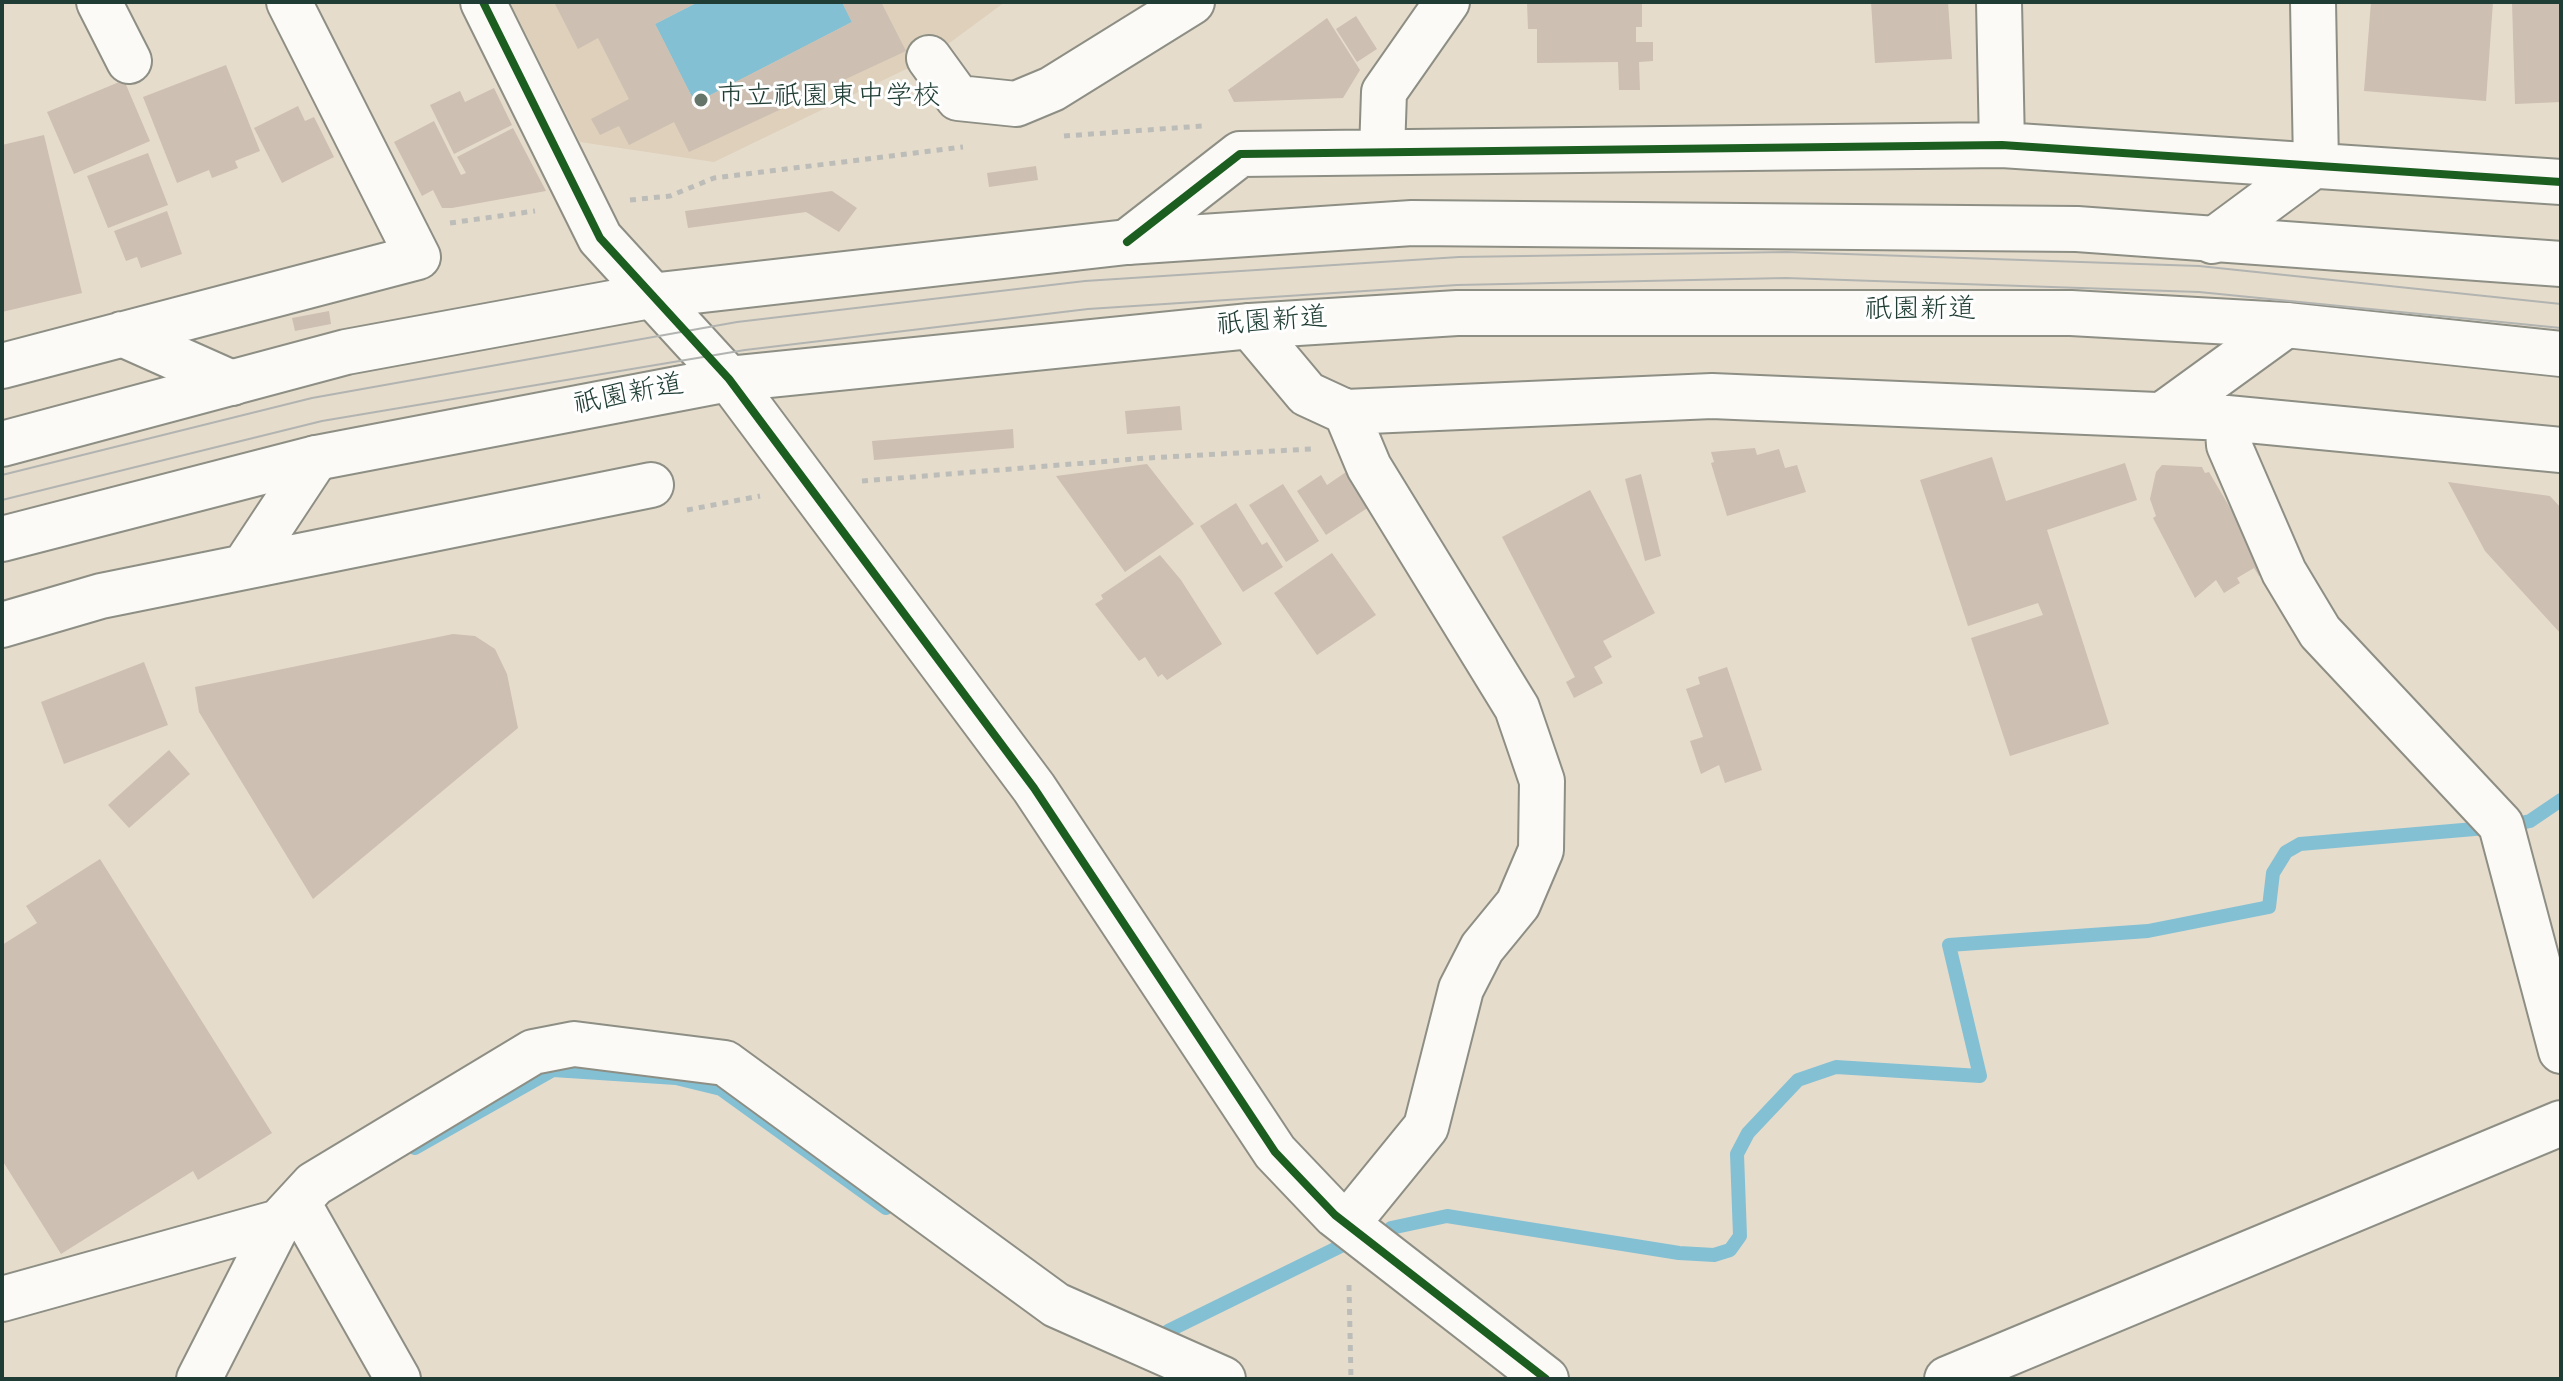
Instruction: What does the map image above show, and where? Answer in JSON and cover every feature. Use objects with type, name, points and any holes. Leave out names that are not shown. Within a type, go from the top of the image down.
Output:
[{"type":"main road","points":[[99,2],[129,61]]},
{"type":"main road","points":[[2,366],[430,254],[289,2]]},
{"type":"main road","points":[[483,2],[600,238],[729,379],[1034,788],[1275,1152],[1347,1224],[1546,1379]]},
{"type":"main road","points":[[929,58],[958,98],[1016,104],[1052,89],[1192,2]]},
{"type":"main road","points":[[1382,152],[1384,92],[1447,2]]},
{"type":"main road","points":[[1999,2],[2002,145]]},
{"type":"main road","points":[[2313,2],[2316,164]]},
{"type":"main road","points":[[1127,242],[1240,154],[2002,145],[2561,182]]},
{"type":"main road","points":[[2212,241],[2316,164]]},
{"type":"main road","points":[[2,444],[346,352],[650,296],[1127,242],[1412,223],[2077,229],[2561,264]]},
{"type":"main road","name":"祇園新道","points":[[2,539],[316,458],[729,379],[1250,326],[1457,313],[2071,313],[2286,325],[2561,354]]},
{"type":"main road","points":[[2162,415],[2286,325]]},
{"type":"main road","points":[[1250,326],[1307,394],[1353,429],[1369,467],[1517,708],[1542,781],[1541,850],[1518,904],[1482,948],[1461,989],[1426,1127],[1347,1224]]},
{"type":"main road","points":[[122,334],[232,383]]},
{"type":"main road","points":[[1353,429],[1712,396],[2227,418],[2561,450]]},
{"type":"main road","points":[[2227,418],[2229,445],[2284,572],[2320,632],[2501,825],[2561,1051]]},
{"type":"main road","points":[[244,567],[316,458]]},
{"type":"main road","points":[[2,625],[101,596],[651,485]]},
{"type":"main road","points":[[199,1379],[279,1222],[314,1184],[533,1052],[574,1044],[725,1063],[1056,1305],[1223,1379]]},
{"type":"main road","points":[[1947,1379],[2561,1123]]},
{"type":"main road","points":[[2,1299],[279,1222],[301,1208],[398,1379]]},
{"type":"path","points":[[857,481],[1147,458],[1353,429]]},
{"type":"path","points":[[1347,1224],[1351,1379]]},
{"type":"shaded area","name":"市立祇園東中学校","points":[[510,2],[1005,2],[929,58],[714,162],[580,142]]},
{"type":"water","points":[[698,2],[842,2],[852,22],[695,103],[655,24]]},
{"type":"building","points":[[554,2],[698,2],[655,24],[695,103],[852,22],[842,2],[881,2],[906,51],[689,152],[674,122],[629,145],[619,126],[600,135],[591,119],[629,99],[598,38],[578,49]]},
{"type":"building","points":[[1527,2],[1642,2],[1642,27],[1636,27],[1636,42],[1653,42],[1653,61],[1639,62],[1640,90],[1619,90],[1618,62],[1537,63],[1537,29],[1528,29]]},
{"type":"building","points":[[1871,2],[1948,2],[1952,59],[1875,63]]},
{"type":"building","points":[[2371,2],[2493,2],[2486,101],[2364,91]]},
{"type":"building","points":[[2512,2],[2561,2],[2561,102],[2515,104]]},
{"type":"building","points":[[1356,16],[1377,49],[1357,62],[1336,29]]},
{"type":"building","points":[[1327,18],[1360,70],[1343,98],[1234,102],[1228,90]]},
{"type":"building","points":[[226,65],[260,151],[235,161],[238,168],[212,178],[209,170],[177,183],[143,97]]},
{"type":"building","points":[[124,80],[150,141],[74,174],[47,112]]},
{"type":"building","points":[[494,88],[512,125],[454,154],[430,105],[460,91],[465,102]]},
{"type":"building","points":[[298,106],[305,121],[314,117],[334,157],[282,183],[254,128]]},
{"type":"building","points":[[434,121],[461,175],[466,173],[457,157],[513,128],[546,191],[452,208],[442,208],[433,190],[422,196],[394,142]]},
{"type":"building","points":[[44,135],[82,293],[2,312],[2,145]]},
{"type":"building","points":[[148,153],[168,205],[108,228],[87,176]]},
{"type":"building","points":[[1036,166],[1038,180],[989,187],[987,173]]},
{"type":"building","points":[[832,191],[857,208],[839,232],[806,212],[688,228],[685,211]]},
{"type":"building","points":[[167,211],[182,254],[141,268],[137,257],[126,261],[114,231]]},
{"type":"building","points":[[329,311],[331,324],[295,331],[292,318]]},
{"type":"building","points":[[1180,406],[1182,430],[1127,434],[1125,411]]},
{"type":"building","points":[[1013,429],[1014,448],[874,460],[872,441]]},
{"type":"building","points":[[1755,448],[1757,455],[1779,449],[1785,468],[1797,465],[1806,492],[1727,516],[1711,463],[1714,462],[1711,452]]},
{"type":"building","points":[[1992,457],[2006,501],[2125,463],[2137,500],[2047,530],[2109,724],[2010,756],[1971,638],[2043,615],[2038,603],[1968,626],[1920,480]]},
{"type":"building","points":[[1147,464],[1194,524],[1125,572],[1056,476]]},
{"type":"building","points":[[2162,465],[2202,467],[2205,473],[2209,472],[2267,571],[2259,576],[2254,568],[2237,578],[2240,583],[2224,593],[2216,580],[2195,598],[2153,518],[2156,516],[2150,499],[2156,472]]},
{"type":"building","points":[[1346,472],[1369,507],[1326,535],[1297,491],[1321,475],[1327,485]]},
{"type":"building","points":[[1641,474],[1661,556],[1645,561],[1625,479]]},
{"type":"building","points":[[2448,482],[2550,496],[2561,508],[2561,634],[2485,551]]},
{"type":"building","points":[[1283,484],[1319,541],[1286,562],[1249,505]]},
{"type":"building","points":[[1590,490],[1655,613],[1603,641],[1612,657],[1594,667],[1603,683],[1574,698],[1566,682],[1575,677],[1502,537]]},
{"type":"building","points":[[1236,503],[1262,545],[1267,542],[1283,567],[1243,592],[1200,526]]},
{"type":"building","points":[[1332,553],[1376,615],[1317,655],[1274,593]]},
{"type":"building","points":[[1160,555],[1181,580],[1222,644],[1167,680],[1162,674],[1158,677],[1145,657],[1139,661],[1095,604],[1103,599],[1101,595]]},
{"type":"building","points":[[453,634],[475,636],[495,649],[507,674],[518,728],[313,899],[199,712],[195,687]]},
{"type":"building","points":[[144,662],[168,725],[64,764],[41,702]]},
{"type":"building","points":[[1727,667],[1762,770],[1725,783],[1719,765],[1701,774],[1690,741],[1703,737],[1686,689],[1700,684],[1698,677]]},
{"type":"building","points":[[169,750],[190,774],[129,828],[108,805]]},
{"type":"building","points":[[100,859],[272,1133],[198,1180],[193,1171],[61,1254],[2,1160],[2,945],[37,923],[26,906]]},
{"type":"waterway","points":[[2512,825],[2530,821],[2561,800]]},
{"type":"waterway","points":[[1391,1228],[1447,1216],[1679,1253],[1714,1255],[1730,1250],[1740,1236],[1737,1154],[1748,1133],[1798,1080],[1836,1067],[1980,1076],[1949,945],[2148,931],[2269,907],[2273,873],[2286,852],[2300,844],[2486,828]]},
{"type":"waterway","points":[[415,1148],[553,1070],[676,1078],[721,1089],[886,1208]]},
{"type":"waterway","points":[[1168,1331],[1341,1246]]},
{"type":"tram line","points":[[2,475],[312,398],[737,322],[1085,281],[1459,257],[1787,252],[2199,266],[2561,304]]},
{"type":"tram line","points":[[2,500],[322,421],[745,350],[1088,309],[1457,285],[1786,278],[2199,292],[2561,328]]},
{"type":"cycle path","points":[[483,2],[600,238],[729,379],[1034,788],[1275,1152],[1335,1215],[1546,1379]]},
{"type":"cycle path","points":[[1127,242],[1240,154],[2002,145],[2561,182]]},
{"type":"place","name":"市立祇園東中学校","points":[[701,100]]}]
